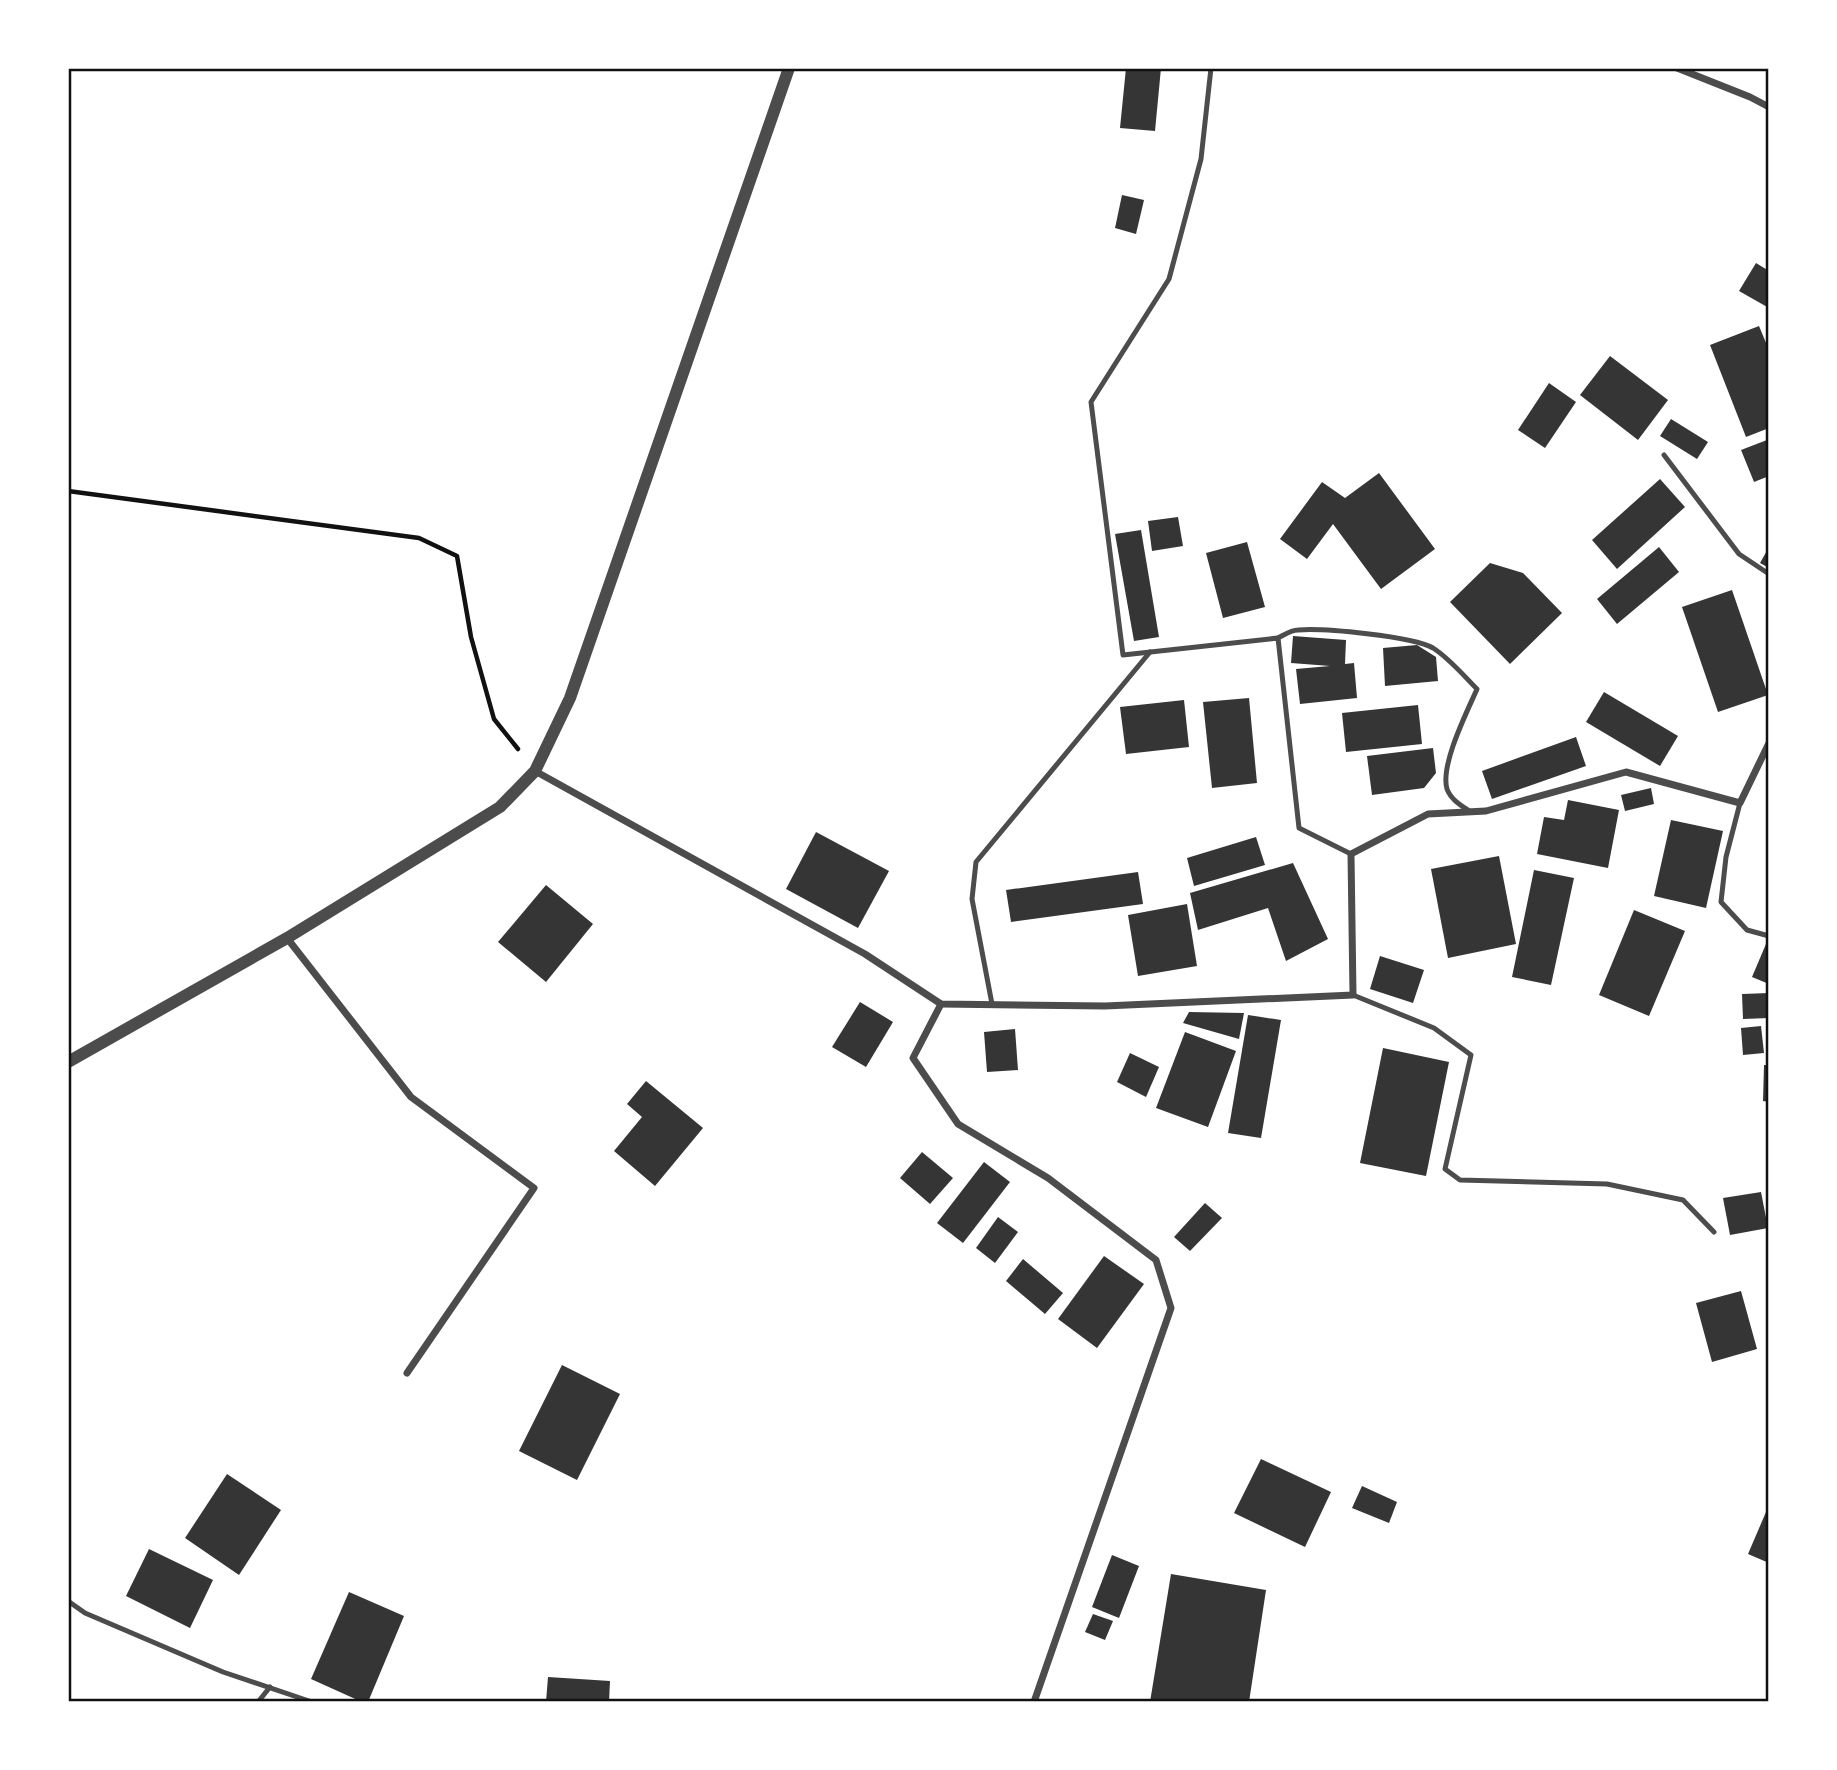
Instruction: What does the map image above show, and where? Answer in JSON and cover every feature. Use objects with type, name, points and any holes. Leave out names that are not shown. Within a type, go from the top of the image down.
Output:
[{"type":"street","points":[[68,1062],[288,938],[499,807],[534,771],[569,698],[789,68]]},
{"type":"street","points":[[1677,68],[1769,107]]},
{"type":"street","points":[[534,771],[865,954],[941,1004],[1105,1006],[1353,995],[1351,855],[1428,814],[1486,811],[1626,772],[1740,803],[1769,743]]},
{"type":"street","points":[[288,938],[411,1097],[534,1188],[407,1373]]},
{"type":"street","points":[[941,1004],[913,1058],[958,1124],[1048,1178],[1156,1260],[1171,1308],[1034,1702]]},
{"type":"lane","points":[[1211,68],[1201,159],[1169,279],[1091,402],[1123,655],[1278,638],[1295,630],[1362,634],[1405,640],[1432,648],[1477,689],[1450,753],[1447,788],[1457,804],[1471,812]]},
{"type":"lane","points":[[1664,455],[1739,554],[1769,574]]},
{"type":"lane","points":[[1278,638],[1299,828],[1351,855]]},
{"type":"lane","points":[[992,1004],[972,900],[976,862],[1150,652]]},
{"type":"lane","points":[[1740,803],[1726,857],[1721,902],[1747,930],[1769,936]]},
{"type":"lane","points":[[1353,995],[1434,1028],[1471,1055],[1445,1169],[1460,1181],[1607,1184],[1683,1200],[1714,1233]]},
{"type":"lane","points":[[68,1601],[85,1613],[223,1672],[312,1702]]},
{"type":"lane","points":[[258,1702],[270,1687]]},
{"type":"path","points":[[68,491],[419,538],[457,556],[471,637],[494,719],[534,771]]},
{"type":"building","points":[[1126,68],[1161,68],[1155,131],[1120,128]]},
{"type":"building","points":[[1122,195],[1144,200],[1136,234],[1115,228]]},
{"type":"building","points":[[1756,263],[1769,271],[1769,308],[1739,291]]},
{"type":"building","points":[[1759,326],[1769,350],[1769,428],[1746,437],[1710,345]]},
{"type":"building","points":[[1610,356],[1668,400],[1638,440],[1580,395]]},
{"type":"building","points":[[1549,383],[1576,402],[1545,448],[1518,430]]},
{"type":"building","points":[[1671,419],[1708,442],[1697,459],[1660,436]]},
{"type":"building","points":[[1767,440],[1769,476],[1754,482],[1741,450]]},
{"type":"building","points":[[1379,473],[1435,549],[1381,589],[1333,524],[1307,559],[1280,539],[1322,482],[1345,498]]},
{"type":"building","points":[[1660,479],[1685,507],[1617,569],[1592,540]]},
{"type":"building","points":[[1178,517],[1183,546],[1152,551],[1148,521]]},
{"type":"building","points":[[1141,530],[1159,637],[1134,641],[1115,534]]},
{"type":"building","points":[[1247,542],[1265,607],[1223,618],[1206,553]]},
{"type":"building","points":[[1659,547],[1679,572],[1617,624],[1597,599]]},
{"type":"building","points":[[1769,547],[1769,568],[1760,563]]},
{"type":"building","points":[[1490,563],[1523,573],[1562,613],[1510,664],[1450,602]]},
{"type":"building","points":[[1732,590],[1768,695],[1718,712],[1682,607]]},
{"type":"building","points":[[1293,636],[1346,640],[1345,664],[1354,663],[1357,698],[1300,704],[1296,669],[1330,666],[1291,663]]},
{"type":"building","points":[[1417,645],[1436,657],[1438,681],[1385,686],[1383,648]]},
{"type":"building","points":[[1604,692],[1678,736],[1660,766],[1586,722]]},
{"type":"building","points":[[1249,698],[1257,783],[1212,788],[1203,702]]},
{"type":"building","points":[[1184,700],[1189,747],[1126,754],[1120,707]]},
{"type":"building","points":[[1418,705],[1422,744],[1346,752],[1342,713]]},
{"type":"building","points":[[1576,737],[1586,766],[1492,799],[1482,771]]},
{"type":"building","points":[[1433,748],[1436,773],[1424,788],[1372,795],[1367,756]]},
{"type":"building","points":[[1651,788],[1654,804],[1625,811],[1621,795]]},
{"type":"building","points":[[1568,800],[1619,810],[1608,868],[1537,854],[1544,817],[1564,820]]},
{"type":"building","points":[[1671,820],[1723,831],[1706,908],[1654,896]]},
{"type":"building","points":[[816,832],[889,871],[858,928],[786,889]]},
{"type":"building","points":[[1256,837],[1265,865],[1194,886],[1187,858]]},
{"type":"building","points":[[1499,856],[1516,944],[1448,958],[1431,869]]},
{"type":"building","points":[[1293,863],[1328,939],[1286,961],[1268,908],[1198,930],[1190,893]]},
{"type":"building","points":[[1534,870],[1574,878],[1551,985],[1512,977]]},
{"type":"building","points":[[1138,872],[1143,904],[1011,922],[1006,890]]},
{"type":"building","points":[[546,885],[593,924],[546,982],[498,942]]},
{"type":"building","points":[[1187,904],[1197,966],[1138,976],[1128,915]]},
{"type":"building","points":[[1634,910],[1685,931],[1649,1016],[1599,995]]},
{"type":"building","points":[[1766,944],[1769,946],[1769,984],[1752,977]]},
{"type":"building","points":[[1380,956],[1424,970],[1413,1003],[1370,989]]},
{"type":"building","points":[[1769,993],[1769,1018],[1743,1019],[1742,994]]},
{"type":"building","points":[[860,1002],[893,1022],[866,1067],[832,1047]]},
{"type":"building","points":[[1189,1012],[1244,1013],[1239,1039],[1183,1023]]},
{"type":"building","points":[[1248,1015],[1281,1020],[1261,1138],[1228,1133]]},
{"type":"building","points":[[1761,1026],[1764,1053],[1743,1055],[1741,1028]]},
{"type":"building","points":[[1015,1029],[1018,1070],[987,1072],[984,1032]]},
{"type":"building","points":[[1185,1032],[1236,1051],[1208,1127],[1156,1108]]},
{"type":"building","points":[[1383,1048],[1449,1062],[1426,1176],[1360,1163]]},
{"type":"building","points":[[1130,1053],[1159,1067],[1146,1097],[1117,1082]]},
{"type":"building","points":[[1764,1065],[1769,1065],[1769,1102],[1763,1101]]},
{"type":"building","points":[[646,1081],[703,1128],[655,1186],[614,1151],[642,1117],[627,1104]]},
{"type":"building","points":[[922,1152],[953,1178],[930,1204],[900,1178]]},
{"type":"building","points":[[984,1162],[1010,1182],[963,1243],[937,1223]]},
{"type":"building","points":[[1761,1192],[1768,1228],[1730,1235],[1723,1198]]},
{"type":"building","points":[[1205,1203],[1222,1218],[1190,1251],[1174,1237]]},
{"type":"building","points":[[998,1217],[1018,1232],[995,1263],[976,1248]]},
{"type":"building","points":[[1104,1256],[1144,1284],[1097,1348],[1058,1319]]},
{"type":"building","points":[[1023,1259],[1063,1293],[1045,1314],[1006,1281]]},
{"type":"building","points":[[1741,1291],[1757,1349],[1712,1362],[1696,1303]]},
{"type":"building","points":[[562,1365],[620,1394],[577,1480],[519,1451]]},
{"type":"building","points":[[1261,1459],[1331,1492],[1305,1547],[1234,1513]]},
{"type":"building","points":[[227,1474],[281,1510],[239,1575],[185,1538]]},
{"type":"building","points":[[1362,1486],[1397,1502],[1389,1523],[1352,1508]]},
{"type":"building","points":[[1769,1505],[1769,1563],[1748,1554]]},
{"type":"building","points":[[149,1549],[213,1580],[190,1628],[126,1596]]},
{"type":"building","points":[[1112,1555],[1139,1566],[1119,1618],[1092,1607]]},
{"type":"building","points":[[1171,1574],[1266,1590],[1249,1702],[1150,1702]]},
{"type":"building","points":[[349,1592],[404,1616],[368,1702],[362,1702],[311,1679]]},
{"type":"building","points":[[1093,1614],[1113,1621],[1105,1640],[1085,1632]]},
{"type":"building","points":[[548,1677],[610,1681],[609,1702],[546,1702]]}]
